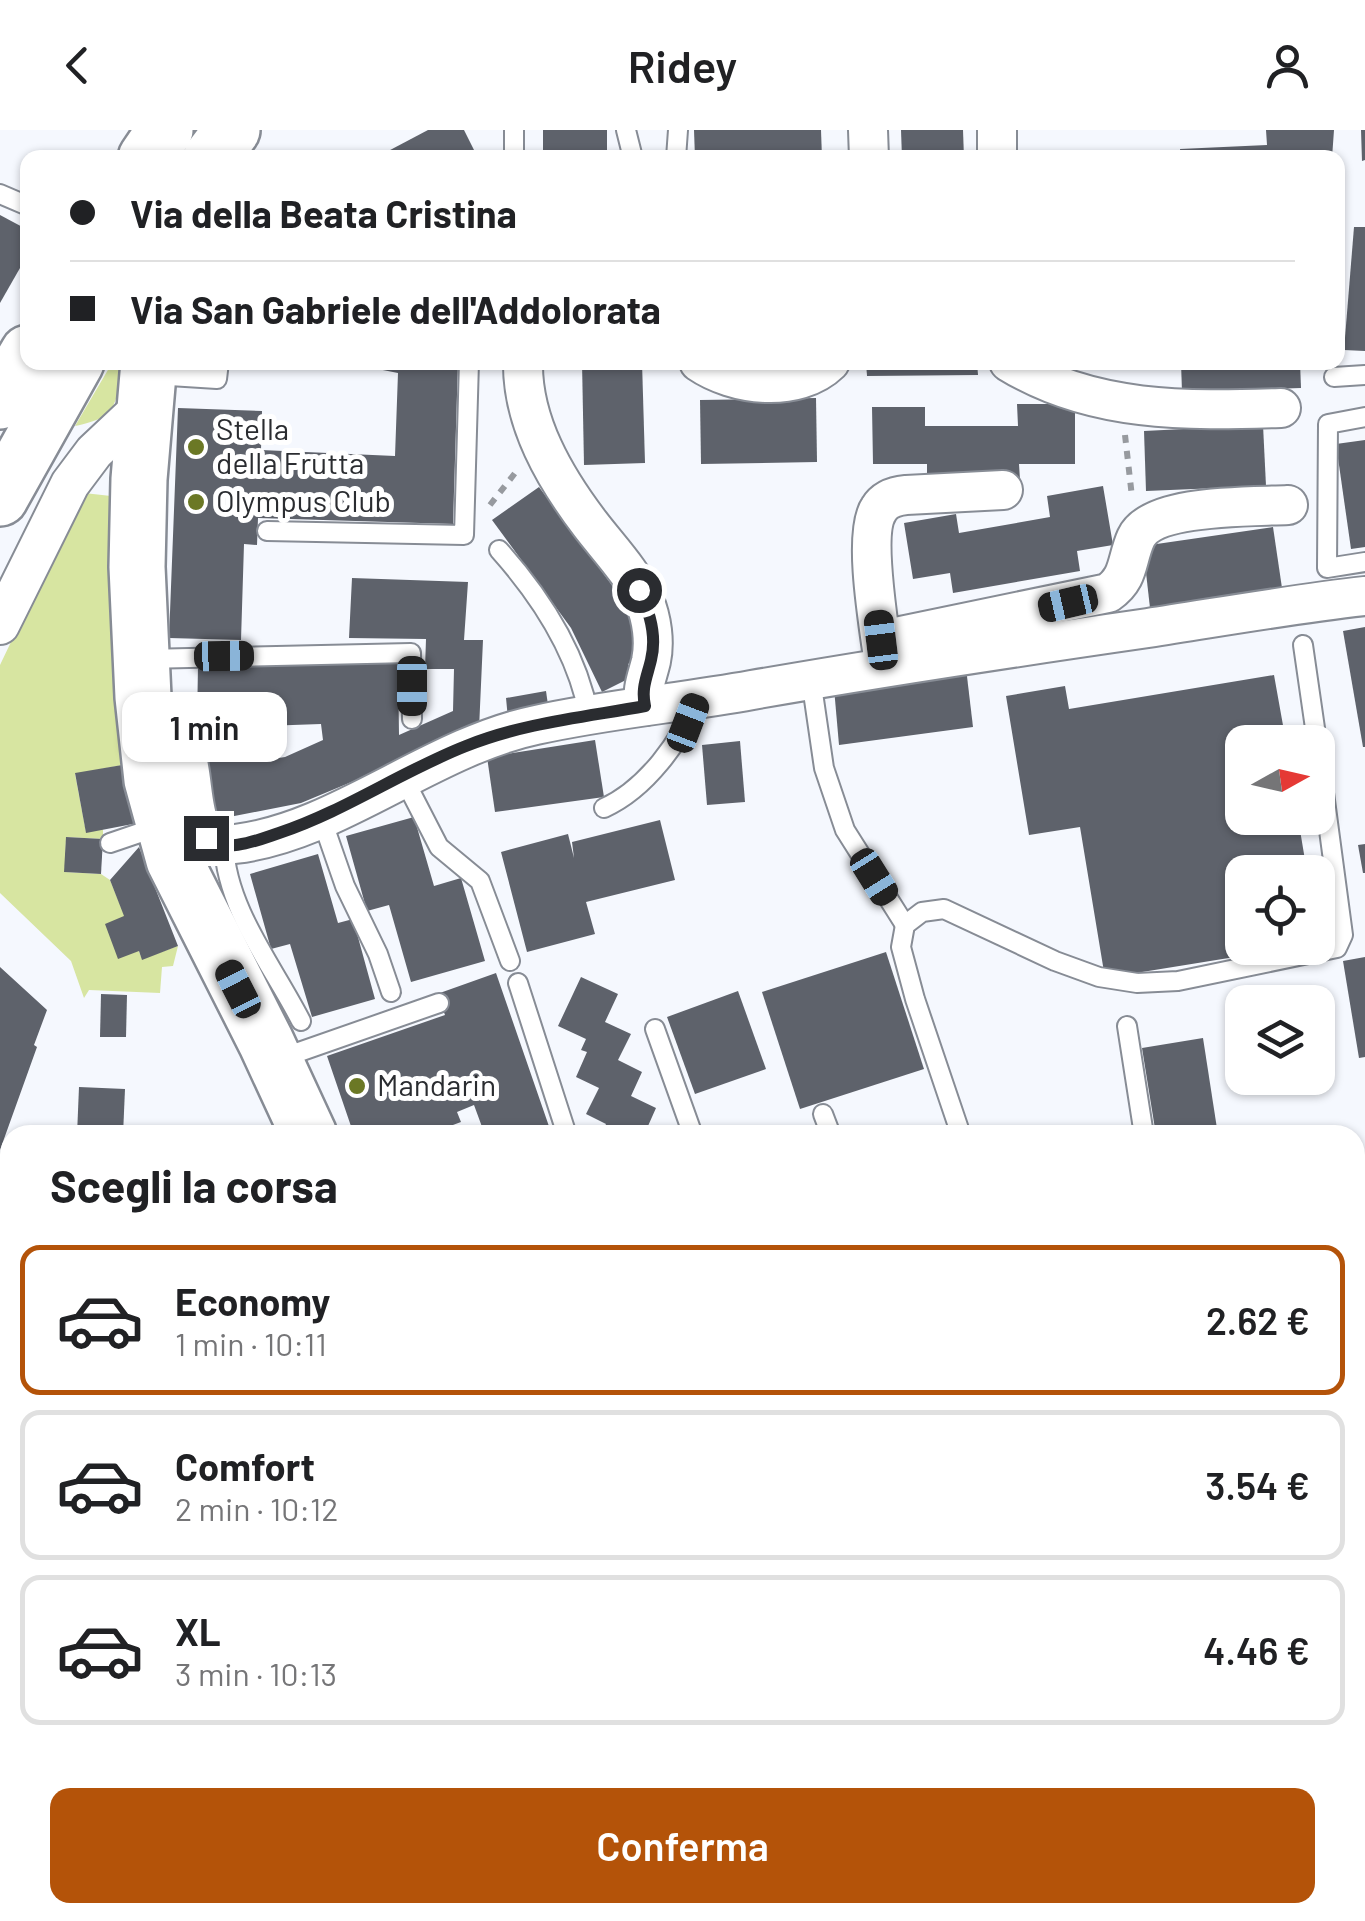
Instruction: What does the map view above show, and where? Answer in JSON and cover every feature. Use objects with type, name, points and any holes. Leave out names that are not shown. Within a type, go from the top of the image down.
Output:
[{"type":"main road","points":[[149,150],[165,130]]},
{"type":"main road","points":[[0,498],[72,370]]},
{"type":"main road","points":[[147,380],[137,525],[140,660],[152,780],[162,826],[180,873],[288,1041],[308,1125]]},
{"type":"street","points":[[524,370],[526,395],[543,448],[574,502],[643,598],[653,640],[642,690],[645,706]]},
{"type":"street","points":[[711,370],[740,380],[777,382],[808,377],[818,370]]},
{"type":"street","points":[[1025,370],[1054,384],[1121,404],[1187,411],[1281,408]]},
{"type":"street","points":[[0,625],[70,484],[147,380]]},
{"type":"street","points":[[883,653],[872,558],[873,528],[880,506],[896,496],[1003,490]]},
{"type":"street","points":[[145,727],[167,728],[177,734],[203,833],[212,842],[224,845],[253,841],[321,817],[463,747],[497,735],[645,706],[811,680],[883,653],[1108,593],[1124,577],[1143,528],[1168,516],[1288,505]]},
{"type":"street","points":[[883,653],[1365,596]]},
{"type":"lane","points":[[147,380],[217,379],[218,370]]},
{"type":"lane","points":[[267,531],[464,535],[469,370]]},
{"type":"lane","points":[[1334,376],[1365,375]]},
{"type":"lane","points":[[1365,417],[1328,424],[1327,568],[1365,562]]},
{"type":"lane","points":[[498,550],[535,594],[562,641],[578,674],[588,716]]},
{"type":"lane","points":[[1304,645],[1314,725]]},
{"type":"lane","points":[[140,660],[412,653],[412,718]]},
{"type":"lane","points":[[811,680],[824,768],[845,830],[905,925],[902,947],[915,999],[958,1125]]},
{"type":"lane","points":[[604,808],[624,799],[642,781],[688,723],[698,699]]},
{"type":"lane","points":[[403,777],[439,847],[480,881],[510,961]]},
{"type":"lane","points":[[321,817],[345,886],[378,954],[391,992]]},
{"type":"lane","points":[[110,843],[162,826]]},
{"type":"lane","points":[[905,925],[922,912],[944,909],[1098,978],[1137,983],[1178,981],[1337,948],[1343,936],[1329,835]]},
{"type":"lane","points":[[224,845],[228,873],[288,1041],[439,1003]]},
{"type":"lane","points":[[518,982],[564,1125]]},
{"type":"lane","points":[[1127,1026],[1142,1125]]},
{"type":"lane","points":[[655,1029],[689,1125]]},
{"type":"lane","points":[[823,1114],[827,1125]]},
{"type":"path","points":[[1121,404],[1136,538]]},
{"type":"path","points":[[498,550],[487,528],[488,509],[516,471],[543,448]]},
{"type":"green space","points":[[108,370],[122,370],[108,413],[75,426]]},
{"type":"green space","points":[[75,492],[111,496],[109,557],[128,764],[75,774],[86,832],[103,829],[103,839],[66,837],[65,872],[101,874],[110,880],[142,959],[178,946],[173,966],[162,967],[160,993],[89,990],[84,998],[71,961],[0,893],[0,665],[55,550]]},
{"type":"building","points":[[428,130],[464,130],[474,150],[390,150]]},
{"type":"building","points":[[543,130],[607,130],[607,150],[543,150]]},
{"type":"building","points":[[694,130],[821,130],[822,150],[695,150]]},
{"type":"building","points":[[901,130],[963,130],[964,150],[902,150]]},
{"type":"building","points":[[1266,130],[1334,130],[1333,150],[1180,149],[1267,145]]},
{"type":"building","points":[[1361,130],[1365,130],[1362,161]]},
{"type":"building","points":[[0,215],[20,226],[20,268],[0,303]]},
{"type":"building","points":[[1354,227],[1365,227],[1365,351],[1345,350]]},
{"type":"building","points":[[383,370],[458,370],[453,524],[258,518],[257,545],[244,544],[241,640],[169,638],[178,408],[262,411],[261,450],[395,456],[398,373]]},
{"type":"building","points":[[582,370],[642,370],[645,463],[584,465]]},
{"type":"building","points":[[867,370],[978,370],[978,375],[867,376]]},
{"type":"building","points":[[1181,370],[1300,370],[1301,388],[1182,392]]},
{"type":"building","points":[[816,398],[817,462],[701,464],[700,400]]},
{"type":"building","points":[[1017,404],[1075,404],[1075,464],[1019,464],[1020,480],[927,481],[927,464],[873,464],[872,407],[925,407],[925,426],[1018,426]]},
{"type":"building","points":[[1263,425],[1266,486],[1146,491],[1144,431]]},
{"type":"building","points":[[1365,440],[1365,547],[1351,549],[1336,444]]},
{"type":"building","points":[[1103,486],[1113,545],[1077,551],[1080,571],[953,593],[950,573],[913,579],[904,523],[956,514],[959,533],[1050,517],[1047,496]]},
{"type":"building","points":[[539,487],[623,600],[647,655],[628,664],[634,676],[602,692],[571,628],[492,520]]},
{"type":"building","points":[[1273,527],[1282,588],[1150,608],[1143,546]]},
{"type":"building","points":[[352,578],[468,582],[464,640],[483,640],[479,729],[301,803],[214,820],[197,723],[198,666],[398,663],[399,735],[453,711],[454,669],[425,669],[426,639],[349,638]],"holes":[[[321,724],[323,740],[285,757],[266,760],[264,726]]]},
{"type":"building","points":[[1365,627],[1365,747],[1363,747],[1343,631]]},
{"type":"building","points":[[966,668],[973,727],[839,745],[834,688]]},
{"type":"building","points":[[1274,675],[1283,725],[1225,725],[1225,835],[1301,835],[1304,855],[1225,855],[1225,959],[1105,978],[1080,827],[1029,835],[1006,696],[1065,686],[1069,709]]},
{"type":"building","points":[[546,691],[549,712],[508,719],[506,698]]},
{"type":"building","points":[[595,740],[604,797],[495,812],[487,757]]},
{"type":"building","points":[[740,741],[745,802],[707,805],[702,745]]},
{"type":"building","points":[[128,764],[138,823],[86,833],[75,773]]},
{"type":"building","points":[[414,817],[434,886],[461,878],[485,961],[411,982],[389,905],[367,911],[346,836]]},
{"type":"building","points":[[660,820],[675,880],[586,902],[595,934],[527,952],[501,852],[568,834],[574,858],[572,842]]},
{"type":"building","points":[[66,837],[103,839],[101,874],[64,872]]},
{"type":"building","points":[[1365,844],[1365,873],[1363,873],[1358,845]]},
{"type":"building","points":[[139,847],[178,946],[142,960],[139,951],[118,959],[105,924],[124,916],[110,880]]},
{"type":"building","points":[[318,854],[338,923],[353,919],[375,999],[312,1017],[290,944],[271,949],[250,874]]},
{"type":"building","points":[[886,952],[924,1069],[800,1109],[762,992]]},
{"type":"building","points":[[1365,957],[1365,1057],[1359,1058],[1343,961]]},
{"type":"building","points":[[0,967],[47,1010],[9,1125],[0,1125]]},
{"type":"building","points":[[496,973],[549,1125],[481,1125],[474,1105],[457,1112],[461,1122],[453,1125],[351,1125],[327,1056],[445,1015],[437,994]]},
{"type":"building","points":[[581,977],[618,994],[605,1022],[631,1034],[618,1060],[642,1072],[631,1096],[656,1108],[648,1125],[606,1125],[586,1114],[599,1088],[576,1077],[587,1052],[581,1050],[586,1039],[558,1026]]},
{"type":"building","points":[[738,991],[766,1069],[695,1094],[667,1017]]},
{"type":"building","points":[[101,994],[127,995],[126,1037],[100,1037]]},
{"type":"building","points":[[1203,1038],[1216,1125],[1154,1125],[1142,1048]]},
{"type":"building","points":[[79,1087],[125,1089],[123,1125],[77,1125]]},
{"type":"place","name":"Stella della Frutta","points":[[196,447]]},
{"type":"place","name":"Olympus Club","points":[[196,502]]},
{"type":"place","name":"Mandarin","points":[[357,1086]]},
{"type":"route","points":[[206,838],[224,845],[253,841],[321,817],[463,747],[497,735],[536,724],[645,706],[642,690],[653,640],[639,590]]}]
